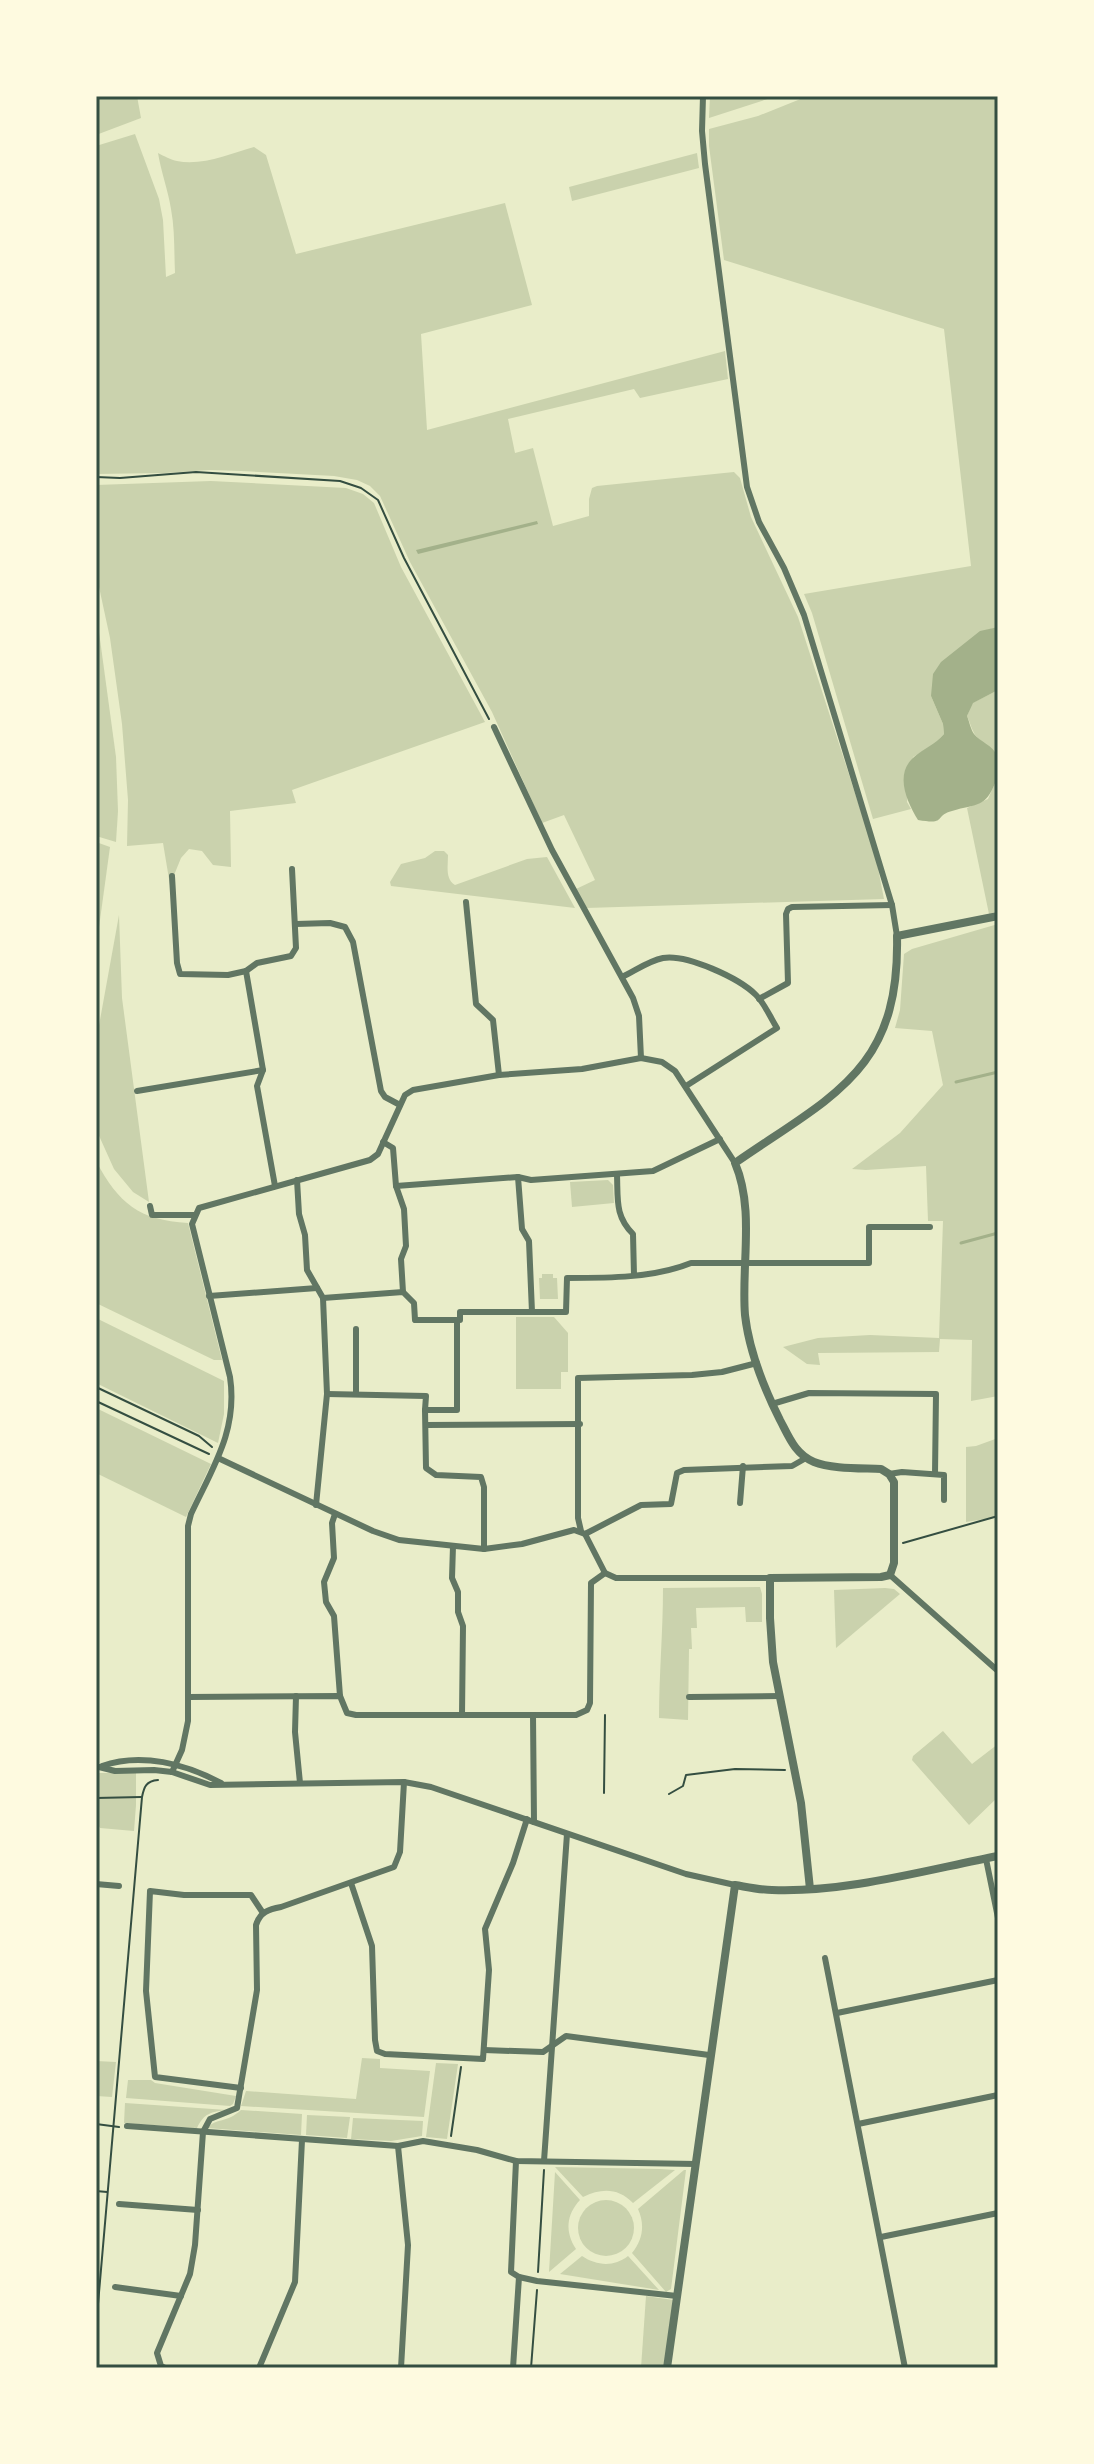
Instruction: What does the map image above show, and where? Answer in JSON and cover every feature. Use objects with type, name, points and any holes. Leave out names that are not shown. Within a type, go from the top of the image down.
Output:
[{"type":"street","points":[[703,96],[705,164],[747,487],[759,522],[784,568],[804,615],[892,905],[897,936],[894,997],[879,1043],[864,1065],[820,1105],[735,1163]]},
{"type":"street","points":[[494,727],[552,850],[622,977],[639,1016],[641,1058]]},
{"type":"street","points":[[172,876],[180,974],[228,975],[246,971],[257,963],[291,956],[296,948],[292,869]]},
{"type":"street","points":[[466,902],[476,1004],[493,1020],[499,1075]]},
{"type":"street","points":[[759,999],[788,983],[788,909],[892,905]]},
{"type":"street","points":[[897,936],[998,916]]},
{"type":"street","points":[[296,924],[330,923],[345,927],[353,942],[381,1091],[385,1097],[400,1105]]},
{"type":"street","points":[[622,977],[663,958],[679,959],[727,977],[759,999],[777,1028],[686,1086]]},
{"type":"street","points":[[246,971],[263,1070],[257,1086],[275,1186]]},
{"type":"street","points":[[172,1772],[182,1750],[188,1721],[188,1526],[218,1458],[232,1417],[233,1397],[192,1224],[195,1215],[199,1208],[370,1160],[378,1154],[405,1095],[413,1090],[499,1075],[582,1069],[641,1058],[662,1062],[675,1071],[735,1163],[745,1196],[745,1315],[749,1340],[772,1404],[795,1448],[806,1458],[818,1464],[881,1469],[889,1474],[894,1482],[894,1563],[890,1575]]},
{"type":"street","points":[[137,1091],[263,1070]]},
{"type":"street","points":[[396,1186],[653,1171],[720,1139]]},
{"type":"street","points":[[383,1142],[393,1148],[396,1186],[404,1209],[406,1246],[401,1259],[403,1292],[414,1303],[415,1320],[460,1320],[460,1312],[566,1312],[567,1278],[624,1278],[671,1271],[691,1263],[869,1263],[869,1227],[930,1227]]},
{"type":"street","points":[[617,1175],[619,1214],[622,1223],[633,1234],[634,1275]]},
{"type":"street","points":[[518,1177],[522,1229],[529,1241],[532,1312]]},
{"type":"street","points":[[297,1180],[307,1270],[323,1298],[327,1394],[316,1505]]},
{"type":"street","points":[[150,1206],[152,1215],[195,1215]]},
{"type":"street","points":[[209,1296],[317,1288]]},
{"type":"street","points":[[323,1298],[403,1292]]},
{"type":"street","points":[[425,1410],[457,1410],[457,1320]]},
{"type":"street","points":[[356,1329],[356,1394]]},
{"type":"street","points":[[757,1363],[722,1372],[692,1375],[578,1378],[578,1518],[605,1573],[616,1578],[890,1575]]},
{"type":"street","points":[[772,1404],[809,1393],[936,1394],[935,1474]]},
{"type":"street","points":[[327,1394],[426,1396],[426,1468],[436,1475],[481,1477],[484,1487],[484,1549]]},
{"type":"street","points":[[426,1425],[580,1424]]},
{"type":"street","points":[[218,1458],[335,1514],[399,1540],[484,1549],[522,1544],[574,1530],[583,1532],[641,1505],[671,1504],[677,1473],[684,1470],[792,1466],[806,1458]]},
{"type":"street","points":[[740,1503],[743,1466]]},
{"type":"street","points":[[889,1474],[944,1475],[944,1500]]},
{"type":"street","points":[[335,1514],[332,1523],[334,1558],[324,1582],[326,1602],[334,1616],[340,1696],[347,1713],[356,1715],[576,1715],[587,1710],[590,1703],[591,1583],[605,1573]]},
{"type":"street","points":[[453,1546],[452,1578],[458,1592],[458,1612],[463,1626],[462,1715]]},
{"type":"street","points":[[890,1575],[998,1671]]},
{"type":"street","points":[[770,1578],[771,1639],[801,1803],[810,1889]]},
{"type":"street","points":[[296,1696],[295,1732],[300,1783]]},
{"type":"street","points":[[188,1697],[340,1696]]},
{"type":"street","points":[[689,1697],[780,1696]]},
{"type":"street","points":[[351,1883],[372,1946],[377,2051],[483,2059],[489,1970],[485,1929],[530,1820],[533,1715]]},
{"type":"street","points":[[98,1767],[114,1761],[154,1761],[175,1764],[221,1783]]},
{"type":"street","points":[[98,1767],[115,1771],[172,1772],[202,1784],[404,1782],[448,1792],[686,1874],[771,1890],[858,1883],[998,1856]]},
{"type":"street","points":[[165,2368],[161,2366],[157,2353],[190,2274],[203,2132],[210,2119],[237,2108],[257,1990],[258,1918],[263,1913],[394,1867],[398,1861],[404,1782]]},
{"type":"street","points":[[544,2161],[567,1834]]},
{"type":"street","points":[[986,1859],[998,1918]]},
{"type":"street","points":[[96,1884],[119,1886]]},
{"type":"street","points":[[667,2368],[735,1885]]},
{"type":"street","points":[[241,2088],[155,2077],[146,1991],[150,1891],[184,1895],[251,1895],[263,1913]]},
{"type":"street","points":[[825,1958],[905,2368]]},
{"type":"street","points":[[837,2013],[998,1980]]},
{"type":"street","points":[[484,2050],[543,2052],[566,2036],[709,2055]]},
{"type":"street","points":[[858,2124],[998,2095]]},
{"type":"street","points":[[127,2126],[398,2146],[423,2141],[477,2150],[516,2161],[696,2164]]},
{"type":"street","points":[[259,2368],[294,2290],[302,2140]]},
{"type":"street","points":[[398,2146],[409,2254],[401,2368]]},
{"type":"street","points":[[516,2161],[511,2272],[537,2281],[677,2296]]},
{"type":"street","points":[[119,2204],[198,2210]]},
{"type":"street","points":[[881,2237],[998,2213]]},
{"type":"street","points":[[513,2368],[519,2277]]},
{"type":"street","points":[[115,2287],[181,2296]]},
{"type":"path","points":[[96,477],[196,472],[340,481],[361,488],[378,500],[404,558],[494,727]]},
{"type":"path","points":[[96,1387],[199,1436],[212,1446],[218,1458]]},
{"type":"path","points":[[96,1401],[218,1458]]},
{"type":"path","points":[[894,1545],[998,1516]]},
{"type":"path","points":[[604,1793],[605,1715]]},
{"type":"path","points":[[669,1794],[683,1786],[686,1775],[735,1769],[795,1770]]},
{"type":"path","points":[[96,2324],[142,1797],[144,1787],[150,1781],[164,1780],[172,1772]]},
{"type":"path","points":[[96,1798],[142,1797]]},
{"type":"path","points":[[450,2145],[462,2059]]},
{"type":"path","points":[[96,2124],[113,2127]]},
{"type":"path","points":[[531,2368],[544,2161]]},
{"type":"path","points":[[96,2191],[108,2192]]},
{"type":"path","points":[[96,2263],[102,2263]]},
{"type":"shaded area","points":[[96,96],[137,96],[141,118],[96,135]]},
{"type":"shaded area","points":[[710,96],[777,96],[709,118]]},
{"type":"shaded area","points":[[998,96],[998,627],[980,632],[931,696],[944,734],[935,744],[913,757],[907,802],[911,809],[873,819],[804,594],[971,566],[944,329],[724,260],[709,146],[709,129],[758,116],[803,98]]},
{"type":"shaded area","points":[[135,134],[159,199],[166,277],[175,273],[174,233],[158,153],[172,160],[187,162],[216,158],[254,147],[266,155],[296,254],[505,203],[532,305],[421,334],[427,430],[725,351],[728,379],[640,398],[634,389],[508,419],[515,453],[533,448],[553,526],[589,516],[589,499],[592,488],[597,486],[734,472],[740,478],[751,517],[798,617],[876,858],[884,899],[586,908],[576,889],[595,880],[564,815],[542,823],[492,712],[410,562],[380,496],[370,486],[334,476],[241,471],[96,474],[96,146]]},
{"type":"shaded area","points":[[697,153],[699,168],[572,201],[569,187]]},
{"type":"shaded area","points":[[211,481],[346,488],[363,494],[374,503],[401,567],[485,722],[292,790],[296,803],[230,811],[231,867],[213,865],[202,851],[189,849],[181,858],[170,885],[163,843],[127,846],[128,800],[122,724],[110,638],[96,573],[96,485]]},
{"type":"shaded area","points":[[537,521],[538,524],[418,554],[416,550]]},
{"type":"shaded area","points":[[96,610],[116,757],[116,842],[96,836]]},
{"type":"shaded area","points":[[998,627],[998,690],[973,703],[967,716],[974,734],[997,756],[999,768],[996,781],[988,796],[979,804],[946,813],[937,821],[918,820],[907,797],[904,780],[908,764],[914,757],[944,734],[931,696],[933,674],[941,662],[980,631]]},
{"type":"shaded area","points":[[998,690],[998,769],[993,752],[973,732],[967,716],[972,703]]},
{"type":"shaded area","points":[[998,776],[998,911],[989,914],[967,808],[988,799]]},
{"type":"shaded area","points":[[96,842],[110,847],[96,949]]},
{"type":"shaded area","points":[[435,851],[444,851],[448,855],[448,876],[455,885],[527,859],[547,857],[575,908],[391,886],[390,882],[401,864],[425,858]]},
{"type":"shaded area","points":[[119,915],[122,998],[149,1202],[133,1192],[114,1169],[96,1129],[96,1042]]},
{"type":"shaded area","points":[[998,924],[998,1396],[971,1401],[972,1340],[940,1339],[939,1352],[818,1353],[820,1365],[807,1364],[783,1347],[818,1338],[870,1335],[939,1338],[943,1221],[928,1221],[926,1166],[852,1169],[900,1133],[943,1085],[932,1031],[895,1028],[900,1010],[904,954]]},
{"type":"shaded area","points":[[96,1161],[113,1188],[132,1207],[156,1218],[188,1223],[222,1360],[214,1360],[96,1303]]},
{"type":"shaded area","points":[[608,1180],[613,1185],[614,1203],[572,1207],[570,1182]]},
{"type":"shaded area","points":[[542,1274],[553,1274],[553,1278],[557,1278],[558,1299],[540,1299],[539,1278]]},
{"type":"shaded area","points":[[516,1317],[554,1317],[568,1333],[568,1372],[561,1372],[561,1389],[516,1389]]},
{"type":"shaded area","points":[[96,1318],[224,1381],[224,1414],[218,1443],[96,1383]]},
{"type":"shaded area","points":[[96,1408],[211,1464],[186,1517],[96,1473]]},
{"type":"shaded area","points":[[998,1438],[998,1517],[966,1522],[966,1447]]},
{"type":"shaded area","points":[[760,1587],[762,1622],[746,1622],[745,1607],[696,1608],[697,1628],[691,1628],[692,1649],[689,1649],[688,1720],[659,1718],[663,1588]]},
{"type":"shaded area","points":[[894,1589],[900,1594],[836,1648],[834,1590]]},
{"type":"shaded area","points":[[943,1731],[972,1764],[998,1744],[998,1797],[969,1825],[912,1760]]},
{"type":"shaded area","points":[[96,1773],[136,1773],[134,1831],[100,1828],[96,1821]]},
{"type":"shaded area","points":[[362,2058],[380,2059],[380,2068],[430,2071],[424,2117],[241,2106],[246,2091],[356,2099]]},
{"type":"shaded area","points":[[96,2061],[116,2062],[112,2097],[96,2096]]},
{"type":"shaded area","points":[[436,2063],[458,2064],[447,2139],[426,2137]]},
{"type":"shaded area","points":[[128,2080],[151,2080],[236,2096],[230,2106],[126,2098]]},
{"type":"shaded area","points":[[125,2103],[227,2110],[209,2114],[197,2128],[124,2123]]},
{"type":"shaded area","points":[[241,2110],[302,2114],[301,2135],[207,2128]]},
{"type":"shaded area","points":[[307,2115],[350,2117],[347,2138],[306,2135]]},
{"type":"shaded area","points":[[353,2118],[423,2121],[422,2136],[391,2141],[351,2139]]},
{"type":"shaded area","points":[[555,2167],[675,2170],[633,2203],[622,2194],[610,2191],[583,2197]]},
{"type":"shaded area","points":[[684,2170],[671,2289],[666,2292],[632,2253],[642,2232],[638,2209]]},
{"type":"shaded area","points":[[555,2172],[580,2200],[569,2224],[576,2249],[549,2272]]},
{"type":"shaded area","points":[[606,2200],[626,2208],[634,2228],[626,2248],[606,2256],[586,2248],[578,2228],[586,2208]]},
{"type":"shaded area","points":[[582,2256],[605,2264],[628,2256],[659,2290],[560,2274]]},
{"type":"shaded area","points":[[646,2296],[673,2300],[664,2368],[641,2368]]},
{"type":"waterway","points":[[956,1082],[998,1072]]},
{"type":"waterway","points":[[961,1243],[998,1233]]}]
